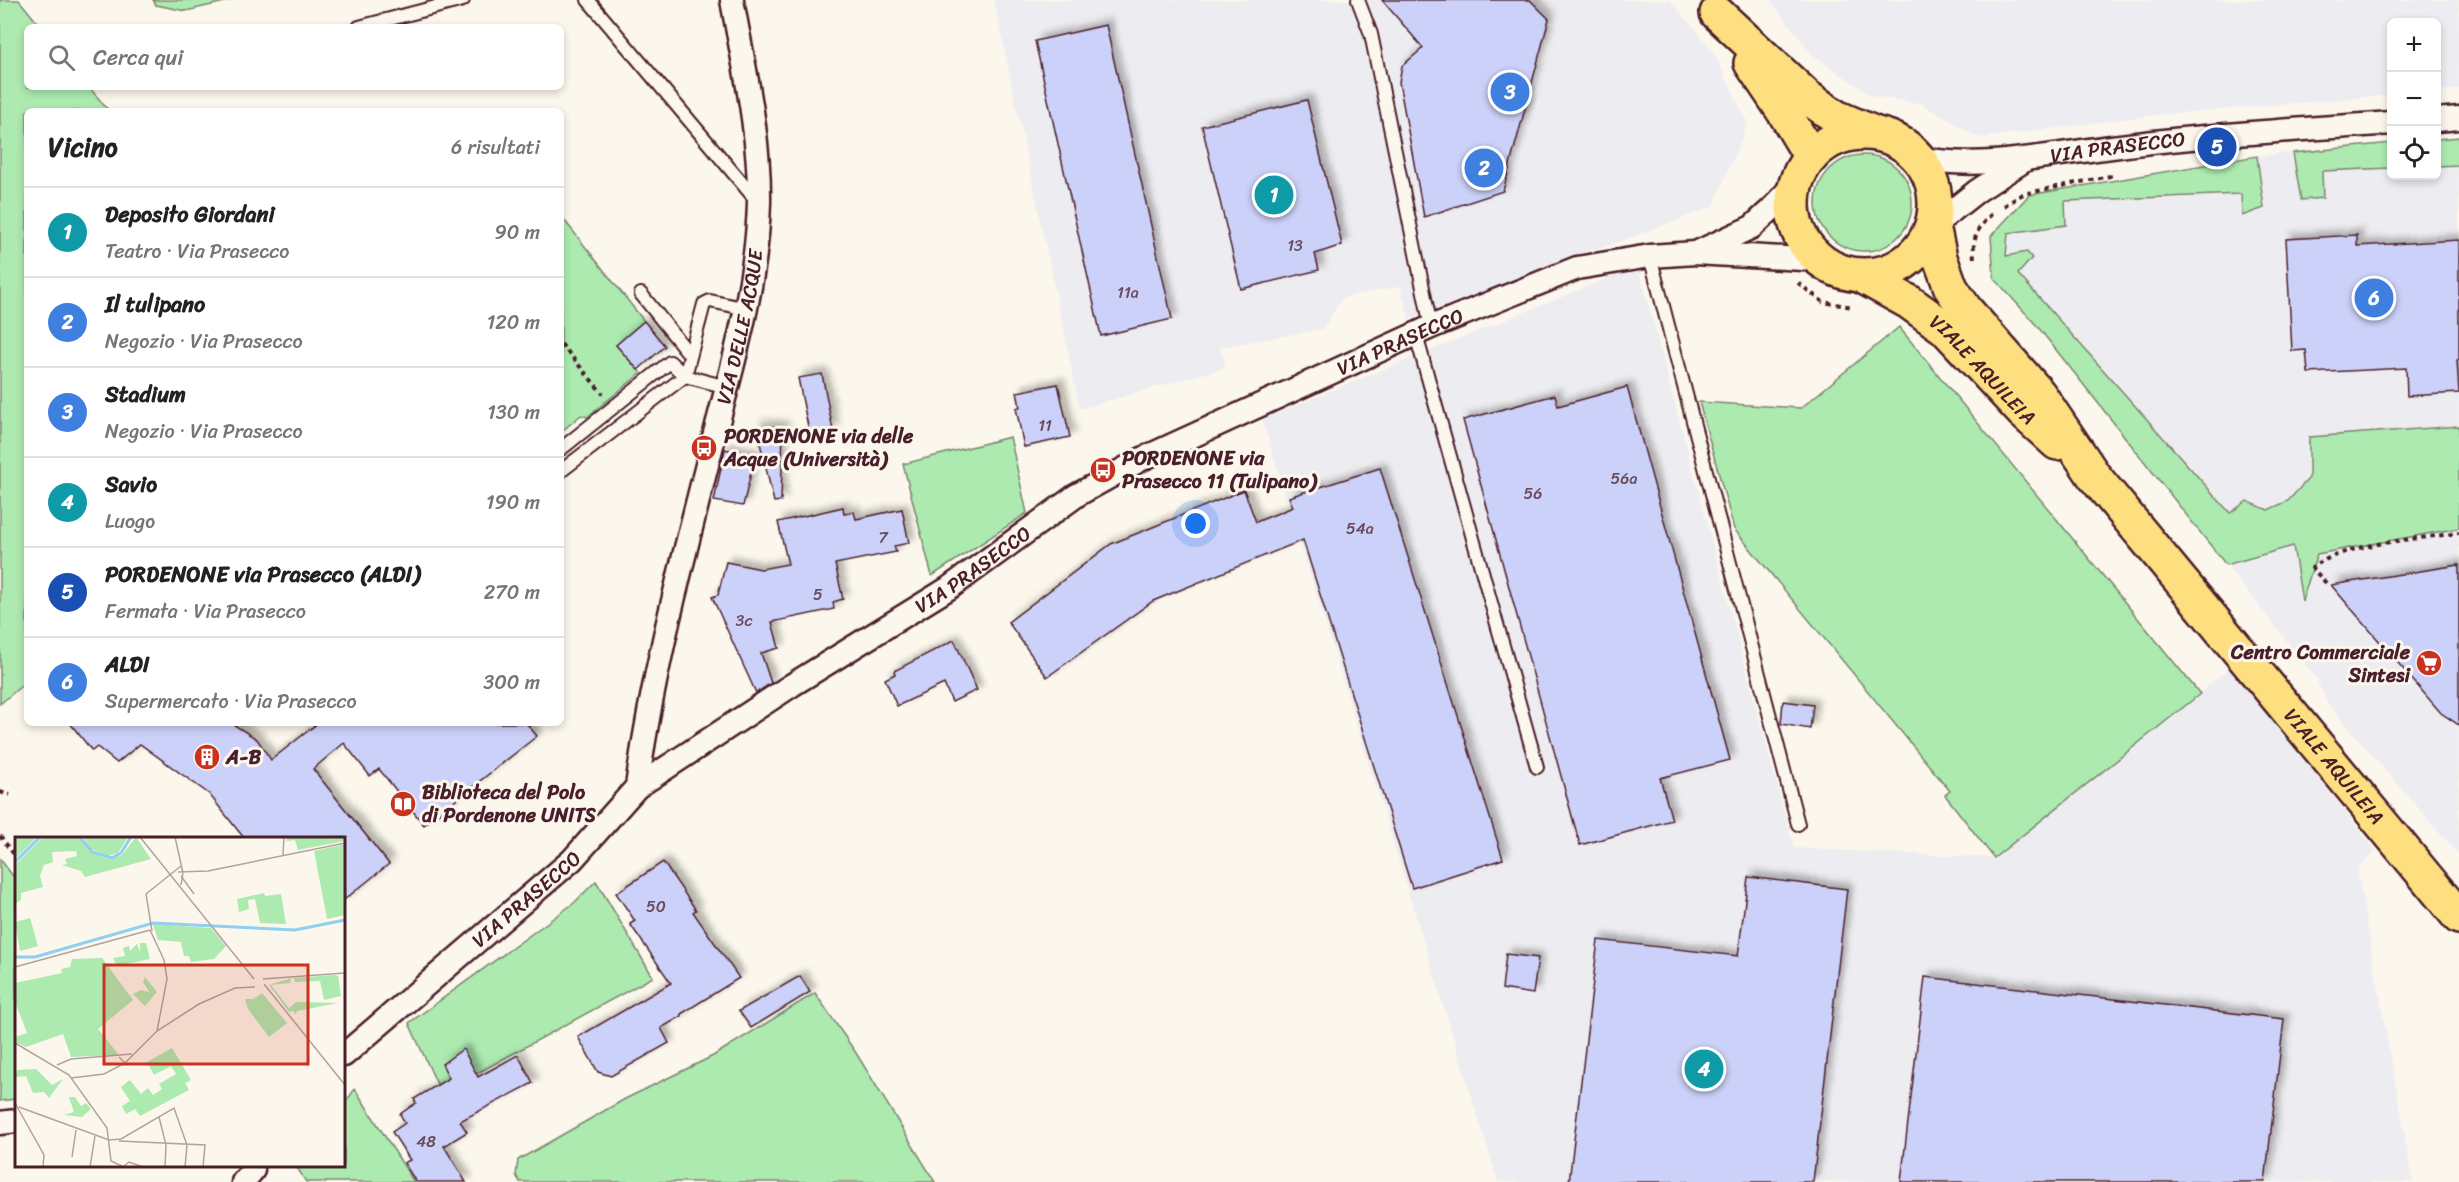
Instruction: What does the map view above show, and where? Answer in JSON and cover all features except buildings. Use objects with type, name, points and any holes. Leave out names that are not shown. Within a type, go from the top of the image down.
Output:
[{"type":"main road","name":"VIALE AQUILEIA","points":[[1712,6],[1807,97],[1836,117],[1900,142],[1918,158],[1931,178],[1936,202],[1933,226],[1922,248],[1905,263],[1885,273],[1862,276]]},
{"type":"main road","name":"VIALE AQUILEIA","points":[[1712,6],[1786,115],[1804,168]]},
{"type":"main road","name":"VIALE AQUILEIA","points":[[1877,134],[1852,134],[1830,142],[1804,168],[1793,200],[1795,222],[1804,243],[1820,260],[1840,271],[1862,276],[1909,302],[1945,328],[2023,412],[2094,476]]},
{"type":"main road","name":"VIALE AQUILEIA","points":[[1933,226],[1940,258],[1951,288],[1965,309],[2039,394],[2094,476],[2459,917]]},
{"type":"street","name":"VIA DELLE ACQUE","points":[[637,787],[662,641],[748,305],[759,204],[759,168],[732,0]]},
{"type":"street","points":[[2441,120],[2459,118]]},
{"type":"street","name":"VIA PRASECCO","points":[[1918,158],[1945,163],[2024,161],[2116,147],[2387,123]]},
{"type":"street","name":"VIA PRASECCO","points":[[1933,226],[1977,190],[2024,161]]},
{"type":"street","name":"VIA PRASECCO","points":[[1695,253],[1752,227],[1776,205],[1804,168]]},
{"type":"street","name":"VIA PRASECCO","points":[[345,1054],[572,860],[637,787],[792,685],[949,588],[1077,495],[1142,459],[1424,331],[1577,268],[1650,256],[1695,253],[1820,260]]},
{"type":"street","points":[[0,1123],[15,1121]]},
{"type":"lane","points":[[371,24],[463,0]]},
{"type":"lane","points":[[588,0],[759,204]]},
{"type":"lane","points":[[1358,0],[1371,34],[1424,331],[1537,767]]},
{"type":"lane","points":[[1650,256],[1798,824]]},
{"type":"lane","points":[[641,294],[690,355]]},
{"type":"lane","points":[[564,469],[685,376],[704,304],[710,301],[748,305]]},
{"type":"lane","points":[[564,447],[670,362],[685,376],[727,387]]},
{"type":"path","points":[[564,348],[614,406]]},
{"type":"path","points":[[2326,583],[2312,568],[2324,559],[2342,551],[2459,533]]},
{"type":"path","points":[[0,792],[10,795]]},
{"type":"path","points":[[0,836],[15,856]]},
{"type":"shaded area","points":[[994,0],[1670,0],[1711,48],[1748,123],[1713,207],[1409,319],[1401,286],[1342,298],[1323,329],[1220,347],[1226,367],[1080,409]]},
{"type":"shaded area","points":[[1770,0],[2459,0],[2459,89],[2441,91],[2441,18],[2387,18],[2387,95],[2157,115],[1979,138],[1922,104],[1872,96],[1812,54]]},
{"type":"shaded area","points":[[2459,137],[2459,855],[2327,703],[2316,678],[2038,327],[1994,278],[1991,236],[2029,195],[2235,158],[2387,143],[2387,180],[2441,180],[2441,139]]},
{"type":"shaded area","points":[[1638,266],[1794,848],[1994,858],[2231,667],[2376,851],[2357,869],[2413,1182],[1498,1182],[1262,419]]},
{"type":"green space","points":[[0,0],[19,0],[39,24],[24,24],[24,90],[92,90],[106,108],[24,108],[24,684],[0,704]]},
{"type":"green space","points":[[153,0],[233,0],[186,11],[156,5]]},
{"type":"green space","points":[[2459,137],[2459,165],[2441,166],[2441,139]]},
{"type":"green space","points":[[2387,143],[2387,168],[2322,171],[2323,198],[2301,200],[2293,153]]},
{"type":"green space","points":[[1864,155],[1883,158],[1898,169],[1909,184],[1912,203],[1909,222],[1898,237],[1883,248],[1864,251],[1845,248],[1830,237],[1819,222],[1816,203],[1819,184],[1830,169],[1845,158]]},
{"type":"green space","points":[[2257,156],[2264,208],[2242,216],[2241,194],[2065,201],[2066,225],[2008,233],[2006,256],[2027,252],[2032,258],[2018,274],[2230,513],[2247,501],[2268,510],[2288,501],[2309,478],[2309,437],[2459,426],[2459,528],[2317,554],[2302,601],[2293,546],[2226,565],[2038,327],[1994,278],[1991,236],[2029,195]]},
{"type":"green space","points":[[564,220],[644,321],[616,345],[641,373],[587,417],[581,415],[564,429]]},
{"type":"green space","points":[[1899,327],[2200,694],[1994,858],[1945,795],[1950,791],[1734,529],[1699,402],[1801,408]]},
{"type":"green space","points":[[1010,437],[1027,513],[932,576],[903,464]]},
{"type":"green space","points":[[0,859],[15,879],[15,1099],[0,1101]]},
{"type":"green space","points":[[596,881],[653,977],[441,1093],[409,1023],[574,903]]},
{"type":"green space","points":[[815,993],[856,1053],[935,1182],[520,1182],[516,1175],[518,1160],[625,1099],[713,1056]]},
{"type":"green space","points":[[355,1089],[414,1182],[306,1182],[297,1167],[345,1167],[345,1103]]},
{"type":"place","name":"Stadium","points":[[1510,92]]},
{"type":"place","name":"PORDENONE via Prasecco (ALDI)","points":[[2217,147]]},
{"type":"place","name":"Il tulipano","points":[[1484,168]]},
{"type":"place","name":"Deposito Giordani","points":[[1274,195]]},
{"type":"place","name":"ALDI","points":[[2374,298]]},
{"type":"place","name":"PORDENONE via delle Acque (Università)","points":[[704,448]]},
{"type":"place","name":"PORDENONE via Prasecco 11 (Tulipano)","points":[[1103,470]]},
{"type":"place","name":"Centro Commerciale Sintesi","points":[[2429,663]]},
{"type":"place","name":"A-B","points":[[207,757]]},
{"type":"place","name":"Biblioteca del Polo di Pordenone UNITS","points":[[403,804]]},
{"type":"place","name":"Savio","points":[[1704,1069]]}]
